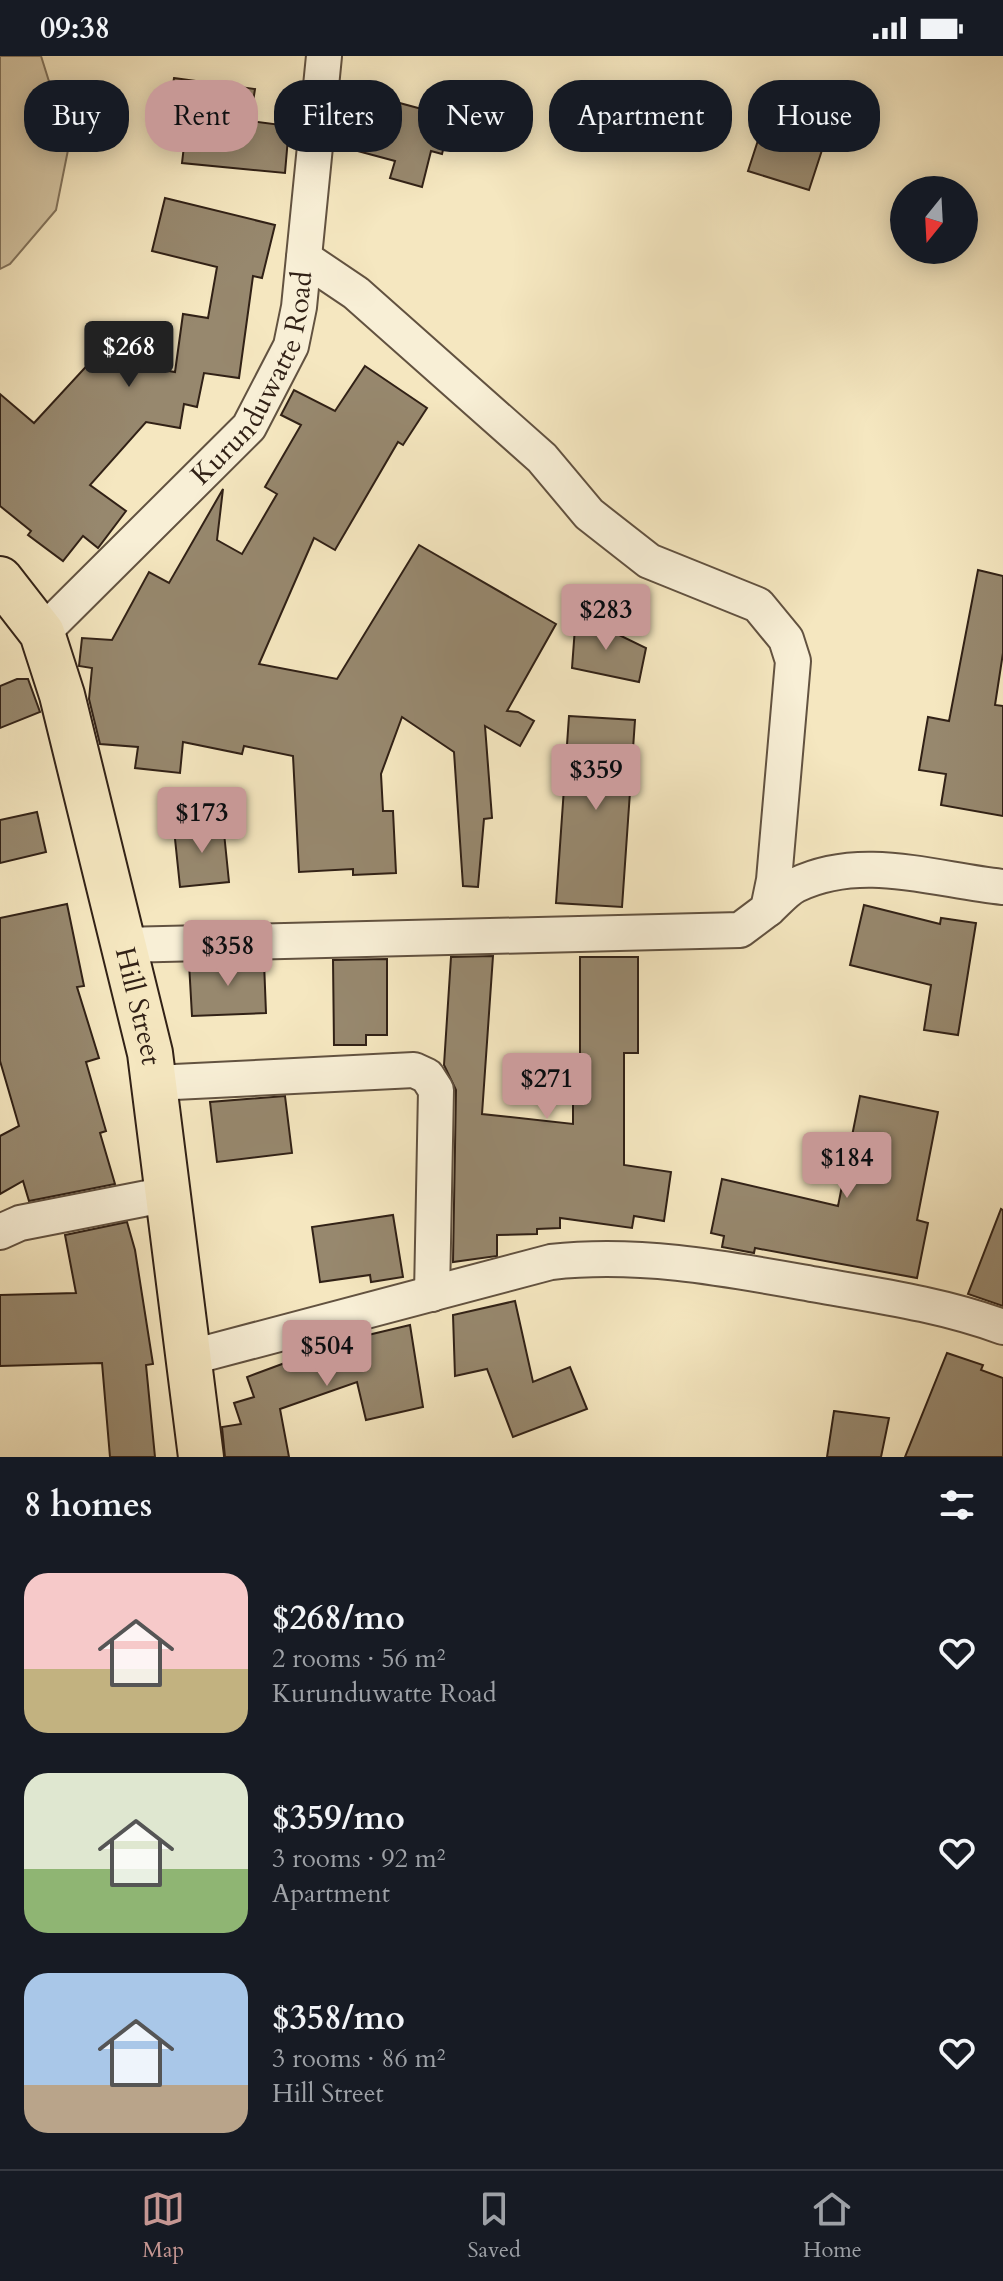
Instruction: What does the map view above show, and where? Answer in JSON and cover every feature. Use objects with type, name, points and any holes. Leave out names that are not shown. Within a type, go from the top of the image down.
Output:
[{"type":"main road","name":"Hill Street","points":[[0,579],[42,633],[62,695],[150,1053],[201,1457]]},
{"type":"street","name":"Kurunduwatte Road","points":[[42,633],[249,427],[291,346],[304,258],[324,56]]},
{"type":"street","points":[[304,258],[356,293],[542,458],[589,514],[649,561],[758,605],[786,639],[793,661],[774,880],[768,909]]},
{"type":"street","points":[[122,945],[740,930],[794,886],[835,872],[895,869],[1003,887]]},
{"type":"street","points":[[154,1083],[414,1070],[427,1076],[436,1090],[432,1294]]},
{"type":"street","points":[[0,1232],[20,1223],[168,1194]]},
{"type":"street","points":[[188,1358],[551,1262],[600,1257],[698,1264],[953,1308],[1003,1327]]},
{"type":"shaded area","points":[[0,56],[41,56],[49,80],[24,80],[24,152],[68,152],[56,210],[10,264],[0,269]]},
{"type":"building","points":[[402,104],[418,108],[418,152],[431,152],[422,187],[390,178],[395,161],[361,152],[402,152]]},
{"type":"building","points":[[258,122],[274,124],[274,152],[287,152],[285,173],[182,163],[183,152],[258,152]]},
{"type":"building","points":[[754,152],[821,152],[809,190],[748,171]]},
{"type":"building","points":[[165,198],[275,225],[262,278],[253,276],[239,378],[204,373],[197,407],[184,404],[180,428],[146,422],[90,485],[126,511],[98,548],[83,536],[63,561],[28,535],[31,531],[0,506],[0,394],[34,423],[104,347],[125,364],[175,372],[183,314],[208,318],[217,267],[152,251]]},
{"type":"building","points":[[365,366],[427,408],[403,445],[398,442],[335,550],[314,538],[259,664],[337,679],[419,545],[556,624],[507,711],[518,712],[534,721],[520,746],[485,726],[492,818],[484,819],[478,887],[463,886],[454,752],[402,717],[381,774],[383,811],[393,811],[396,873],[353,875],[353,869],[299,872],[293,756],[244,746],[242,754],[183,742],[180,773],[135,768],[138,747],[100,744],[89,699],[92,668],[79,666],[82,638],[112,640],[149,572],[169,583],[223,489],[217,540],[242,554],[277,494],[265,487],[301,425],[281,415],[294,390],[335,411]]},
{"type":"building","points":[[978,570],[1003,576],[1003,653],[995,705],[1003,706],[1003,816],[941,805],[946,774],[919,770],[928,717],[949,721]]},
{"type":"building","points":[[576,614],[646,648],[639,682],[572,668]]},
{"type":"building","points":[[17,679],[28,679],[40,712],[0,728],[0,686]]},
{"type":"building","points":[[569,716],[635,720],[622,907],[556,903]]},
{"type":"building","points":[[37,812],[46,852],[0,863],[0,820]]},
{"type":"building","points":[[223,823],[229,882],[180,887],[174,829]]},
{"type":"building","points":[[67,904],[84,986],[77,987],[99,1058],[86,1062],[106,1131],[100,1133],[115,1184],[29,1201],[23,1181],[0,1194],[0,1136],[19,1126],[0,1061],[0,918]]},
{"type":"building","points":[[864,905],[940,924],[941,918],[976,923],[958,1035],[924,1030],[931,985],[850,965]]},
{"type":"building","points":[[493,956],[482,1114],[573,1124],[573,1069],[580,1069],[580,957],[638,957],[638,1053],[624,1053],[624,1165],[671,1172],[664,1221],[634,1216],[632,1228],[560,1218],[560,1228],[537,1229],[537,1234],[497,1235],[497,1256],[453,1262],[456,1090],[444,1065],[451,957]]},
{"type":"building","points":[[387,959],[387,1035],[366,1035],[366,1045],[334,1045],[333,960]]},
{"type":"building","points":[[264,962],[266,1013],[192,1016],[189,963]]},
{"type":"building","points":[[285,1096],[292,1153],[217,1162],[210,1102]]},
{"type":"building","points":[[860,1096],[938,1112],[917,1220],[928,1223],[917,1278],[755,1248],[754,1253],[722,1247],[724,1236],[711,1233],[722,1179],[838,1206]]},
{"type":"building","points":[[1003,1210],[1003,1306],[968,1294]]},
{"type":"building","points":[[393,1215],[403,1277],[371,1282],[370,1275],[320,1282],[312,1227]]},
{"type":"building","points":[[127,1222],[135,1250],[153,1364],[146,1365],[155,1457],[110,1457],[102,1363],[0,1366],[0,1295],[76,1293],[65,1235]]},
{"type":"building","points":[[515,1301],[533,1382],[570,1367],[587,1409],[513,1437],[487,1369],[455,1376],[453,1315]]},
{"type":"building","points":[[410,1325],[423,1407],[366,1420],[357,1382],[280,1409],[289,1457],[225,1457],[222,1427],[241,1424],[234,1403],[254,1397],[247,1377],[347,1340]]},
{"type":"building","points":[[947,1353],[983,1365],[981,1370],[1003,1378],[1003,1457],[905,1457]]},
{"type":"building","points":[[834,1411],[889,1418],[881,1457],[827,1457]]}]
